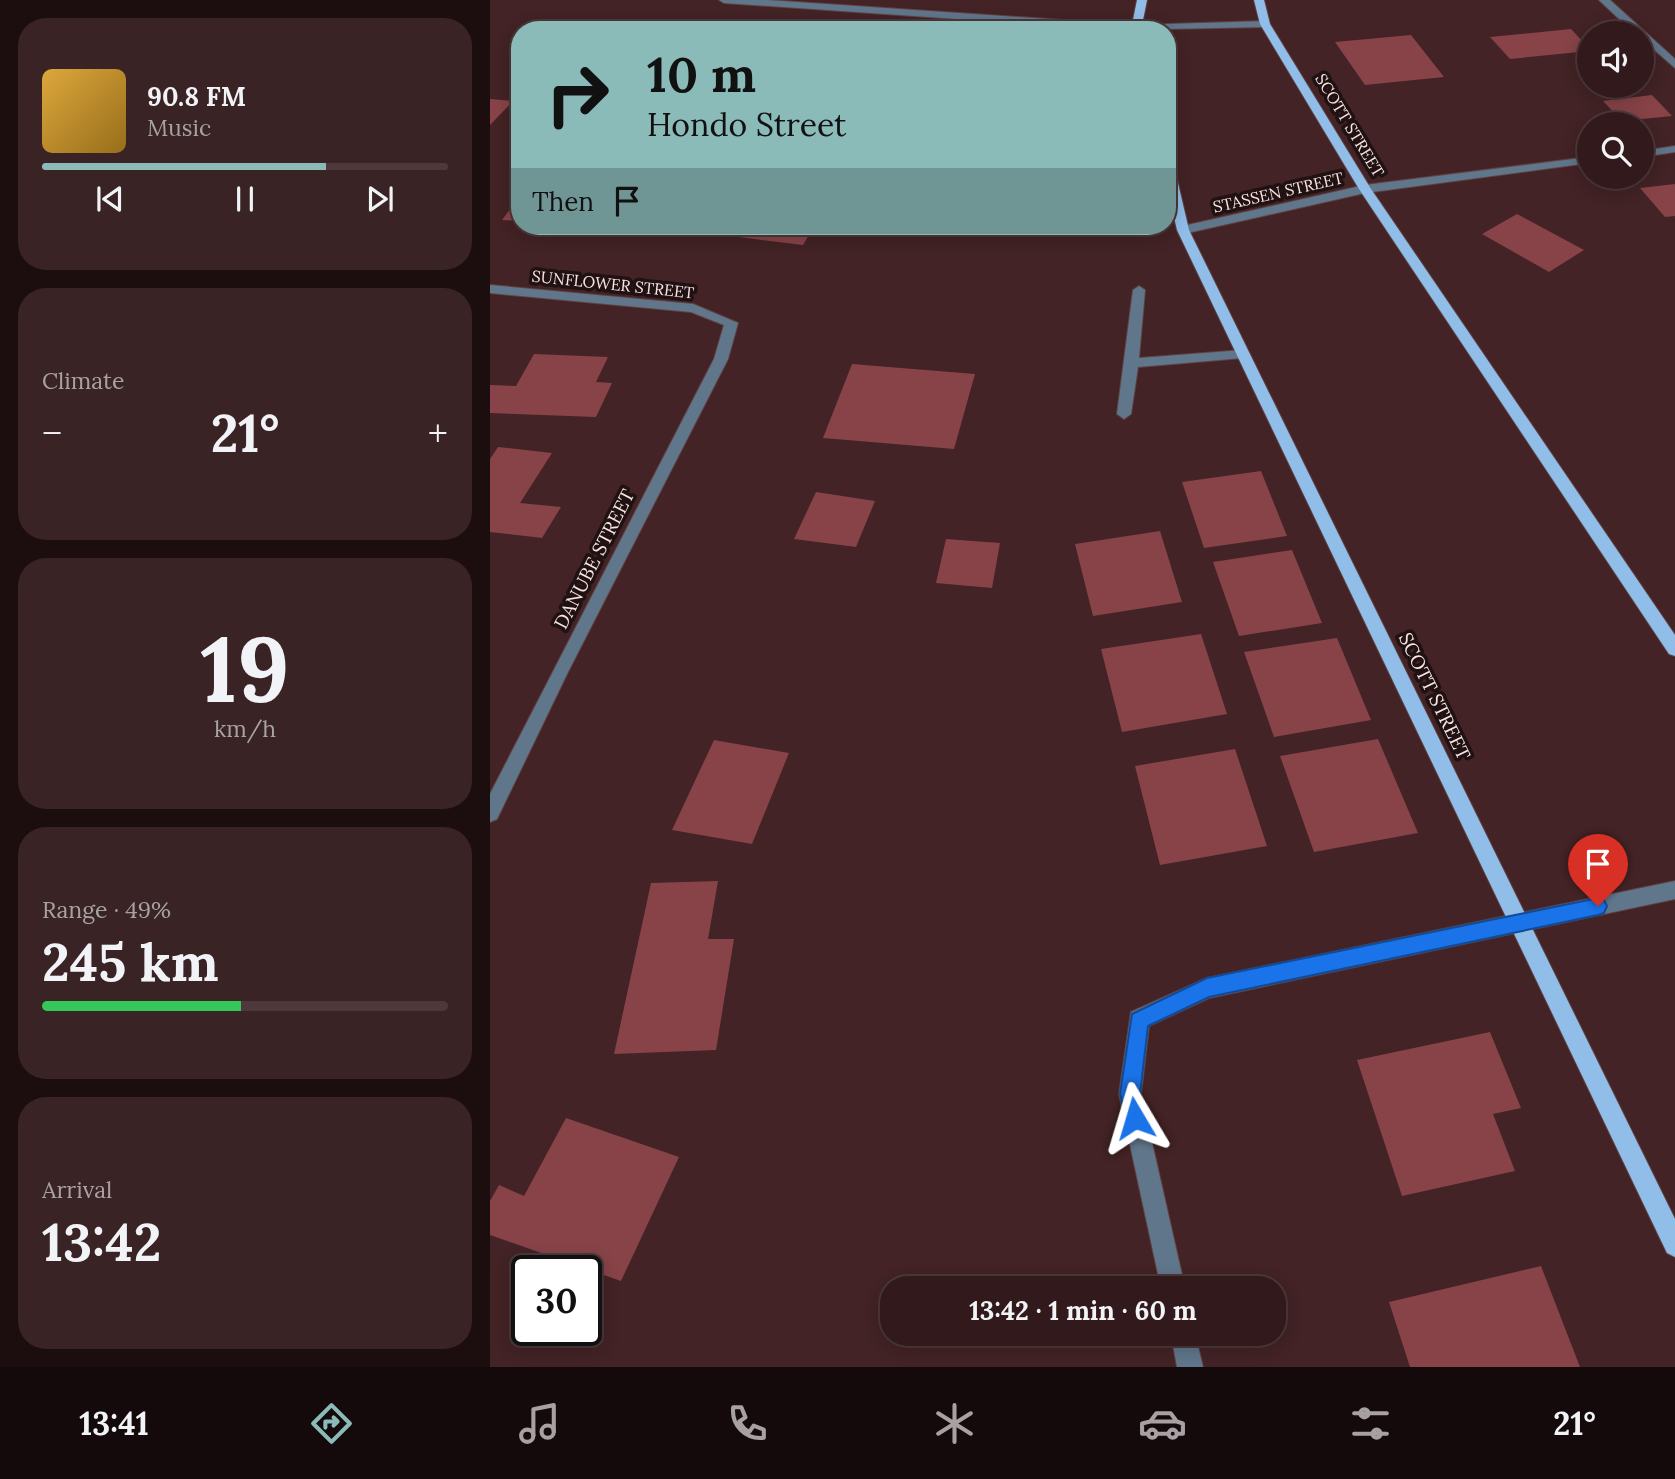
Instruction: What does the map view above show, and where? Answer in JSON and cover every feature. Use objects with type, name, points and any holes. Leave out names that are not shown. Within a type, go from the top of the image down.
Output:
[{"type":"main road","points":[[1138,21],[1142,0]]},
{"type":"main road","name":"SCOTT STREET","points":[[1259,0],[1265,24],[1365,189],[1675,649]]},
{"type":"main road","name":"SCOTT STREET","points":[[1176,200],[1183,230],[1675,1245]]},
{"type":"street","points":[[724,0],[1022,21]]},
{"type":"street","points":[[1604,0],[1627,21]]},
{"type":"street","points":[[1176,27],[1265,24]]},
{"type":"street","points":[[1654,46],[1675,65]]},
{"type":"street","points":[[1654,152],[1675,149]]},
{"type":"street","name":"STASSEN STREET","points":[[1183,230],[1365,189],[1577,162]]},
{"type":"street","name":"SUNFLOWER STREET","points":[[490,289],[693,307],[730,323]]},
{"type":"street","points":[[1124,414],[1139,290]]},
{"type":"street","name":"DANUBE STREET","points":[[490,813],[559,671],[721,359],[730,323]]},
{"type":"street","points":[[1132,363],[1243,354]]},
{"type":"street","points":[[1170,1276],[1130,1094],[1139,1020],[1207,988],[1675,890]]},
{"type":"street","points":[[1186,1346],[1190,1367]]},
{"type":"building","points":[[1571,29],[1577,35],[1577,52],[1510,59],[1490,37]]},
{"type":"building","points":[[1411,35],[1444,77],[1365,85],[1335,42]]},
{"type":"building","points":[[1654,97],[1672,116],[1654,118],[1654,112],[1613,112],[1603,101]]},
{"type":"building","points":[[490,99],[511,101],[511,103],[490,125]]},
{"type":"building","points":[[1675,184],[1675,216],[1665,217],[1641,189],[1654,189],[1654,186]]},
{"type":"building","points":[[511,208],[511,220],[502,220]]},
{"type":"building","points":[[1517,214],[1584,250],[1549,272],[1482,234]]},
{"type":"building","points":[[634,235],[683,235],[682,237]]},
{"type":"building","points":[[740,235],[809,235],[803,245],[739,237]]},
{"type":"building","points":[[534,354],[608,357],[596,382],[612,383],[596,417],[490,413],[490,385],[516,386]]},
{"type":"building","points":[[852,364],[975,374],[954,449],[823,438]]},
{"type":"building","points":[[498,447],[552,453],[520,503],[561,507],[542,538],[490,532],[490,459]]},
{"type":"building","points":[[1261,471],[1287,536],[1204,548],[1182,482]]},
{"type":"building","points":[[816,492],[875,501],[856,547],[794,539]]},
{"type":"building","points":[[1160,531],[1182,602],[1093,616],[1075,544]]},
{"type":"building","points":[[946,539],[1000,543],[992,588],[936,583]]},
{"type":"building","points":[[1292,550],[1322,623],[1239,636],[1213,562]]},
{"type":"building","points":[[1201,634],[1227,714],[1122,732],[1101,649]]},
{"type":"building","points":[[1337,638],[1371,720],[1274,737],[1244,652]]},
{"type":"building","points":[[1378,739],[1418,833],[1314,852],[1280,756]]},
{"type":"building","points":[[714,740],[789,753],[752,844],[672,830]]},
{"type":"building","points":[[1235,749],[1267,846],[1160,865],[1135,766]]},
{"type":"building","points":[[718,881],[708,939],[734,939],[716,1050],[614,1054],[651,883]]},
{"type":"building","points":[[1490,1032],[1521,1108],[1493,1114],[1515,1171],[1402,1196],[1357,1060]]},
{"type":"building","points":[[566,1118],[679,1157],[621,1281],[602,1274],[602,1255],[547,1255],[490,1235],[490,1201],[499,1185],[524,1196]]},
{"type":"building","points":[[1541,1266],[1580,1367],[1410,1367],[1389,1302]]},
{"type":"route","points":[[1135,1118],[1130,1094],[1139,1020],[1207,988],[1598,906]]}]
